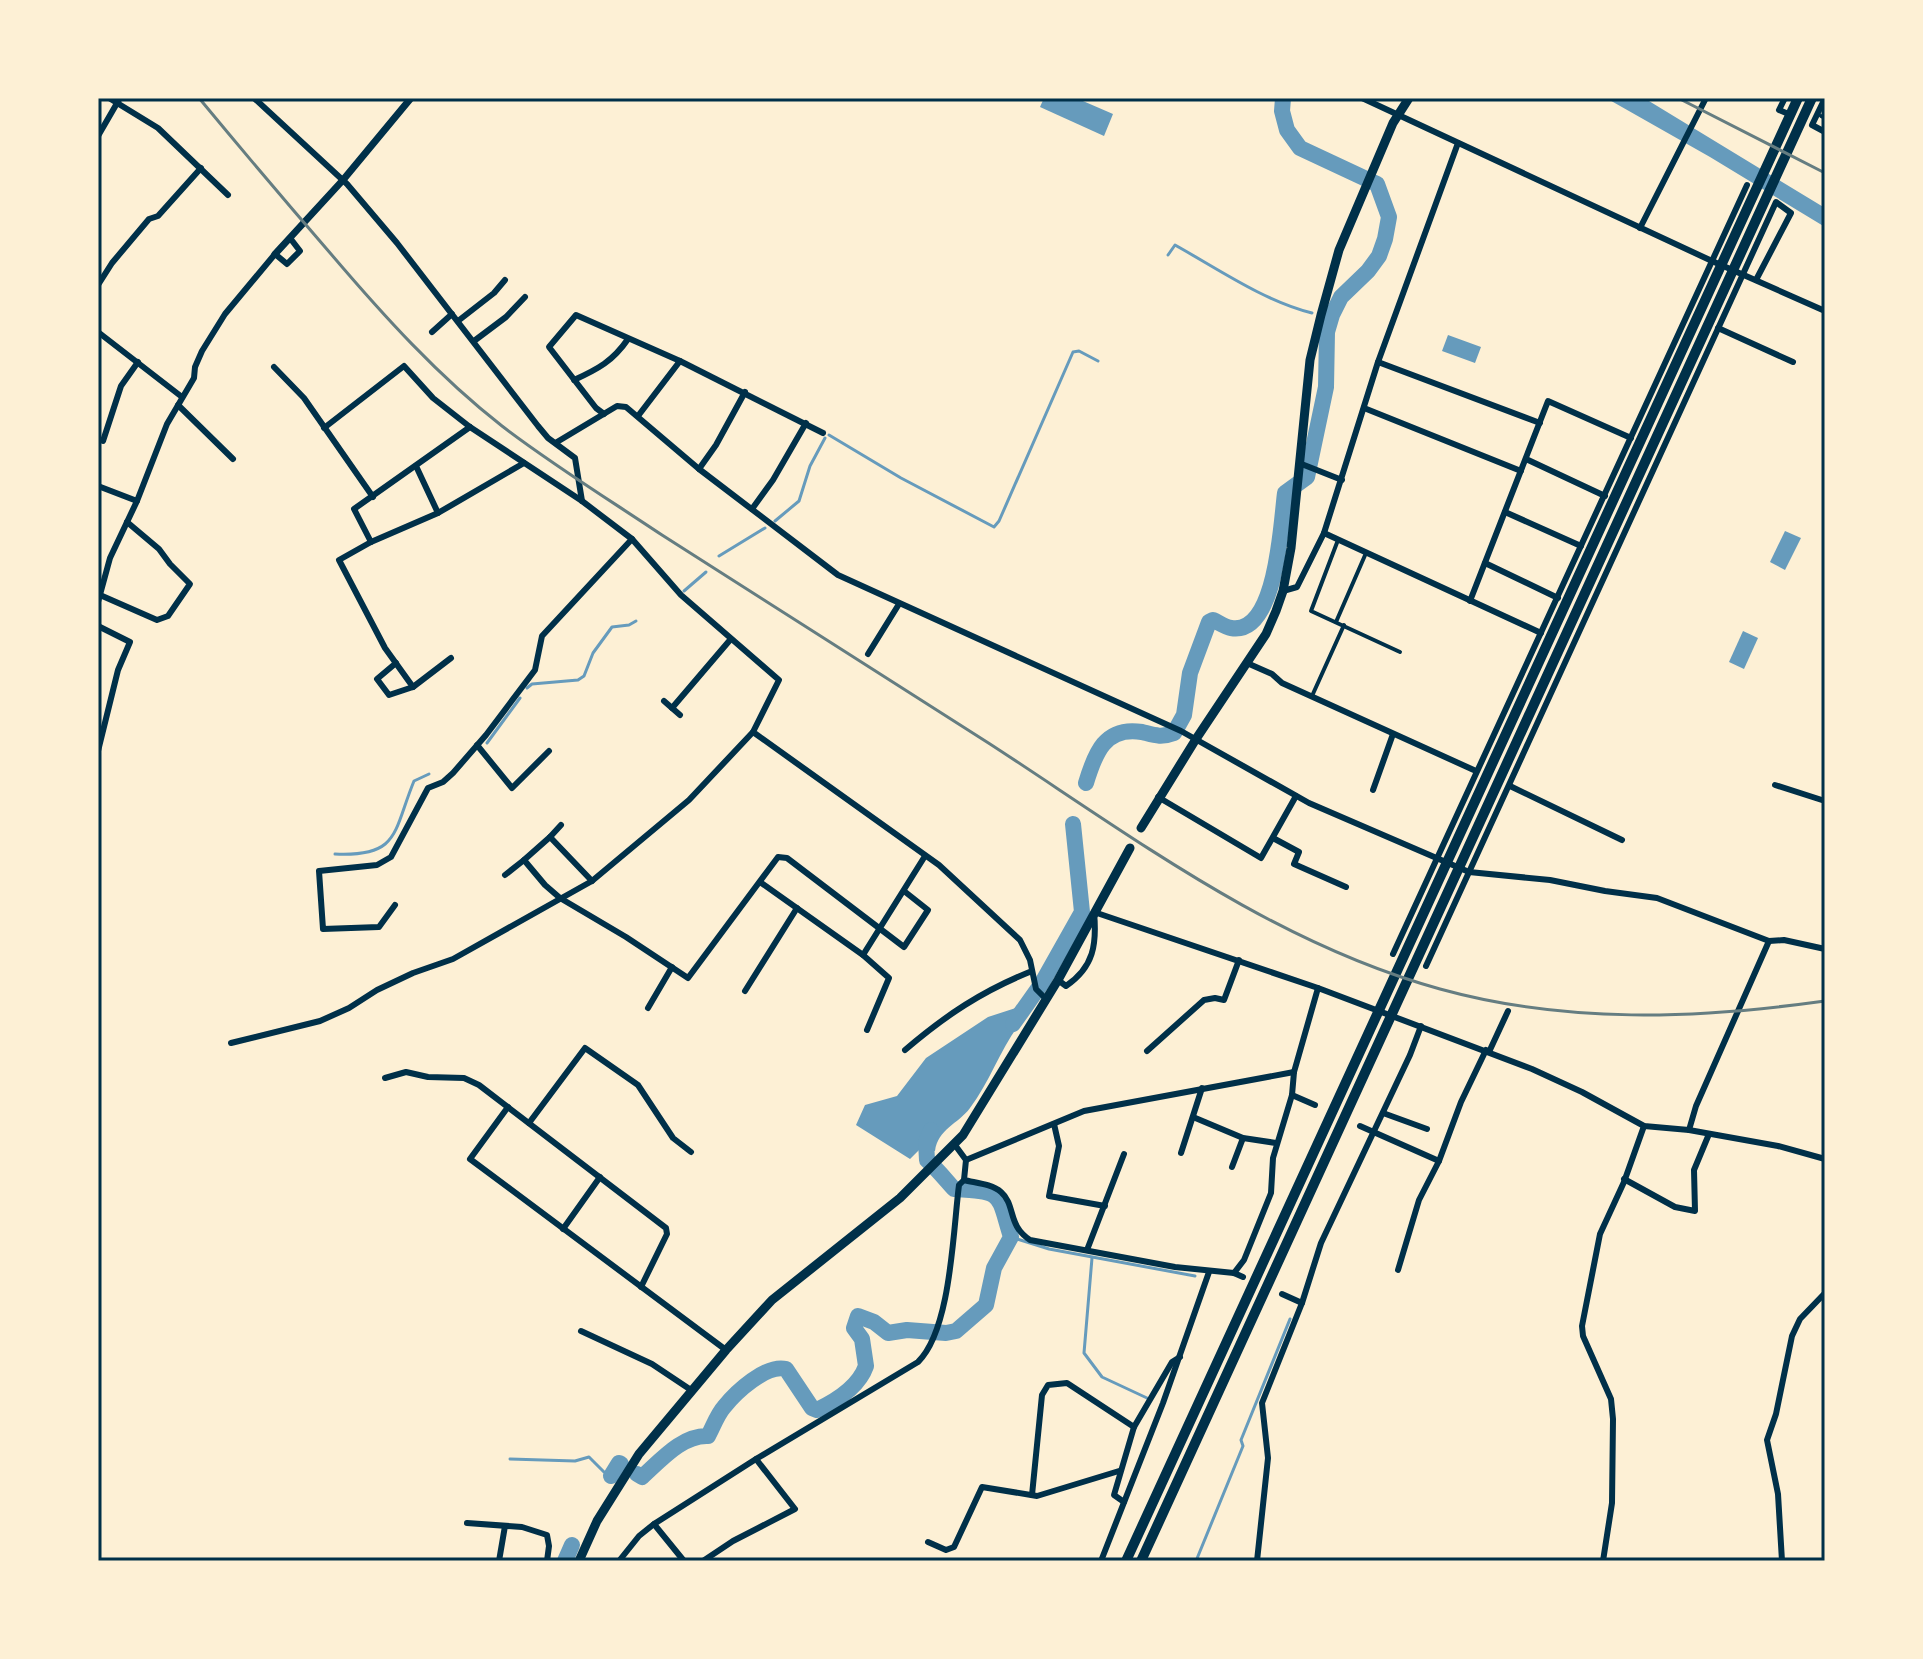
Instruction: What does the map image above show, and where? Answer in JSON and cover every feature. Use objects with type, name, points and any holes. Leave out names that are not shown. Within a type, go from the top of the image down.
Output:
[{"type":"highway","points":[[1126,1561],[1798,98]]},
{"type":"highway","points":[[1141,1561],[1812,98]]},
{"type":"main road","points":[[1141,828],[1158,797],[1266,634],[1283,591],[1301,467],[1310,360],[1321,315],[1339,250],[1368,179],[1409,98]]},
{"type":"main road","points":[[579,1561],[597,1521],[639,1454],[726,1350],[783,1291],[879,1215],[955,1145],[1041,994],[1058,980],[1130,848]]},
{"type":"street","points":[[109,98],[119,100],[158,128],[228,195]]},
{"type":"street","points":[[254,98],[343,180],[397,243],[538,426],[576,463],[582,501]]},
{"type":"street","points":[[127,522],[159,549],[190,584],[168,616],[157,620],[99,598],[110,558],[180,401],[194,378],[202,351],[225,314],[411,98]]},
{"type":"street","points":[[1362,98],[1825,311]]},
{"type":"street","points":[[1640,228],[1706,98]]},
{"type":"street","points":[[1785,98],[1779,110],[1825,132]]},
{"type":"street","points":[[1812,125],[1825,98]]},
{"type":"street","points":[[98,136],[119,100]]},
{"type":"street","points":[[1283,591],[1297,587],[1324,533],[1378,362],[1458,143]]},
{"type":"street","points":[[98,285],[149,219],[158,216],[201,168]]},
{"type":"street","points":[[1393,954],[1747,185]]},
{"type":"street","points":[[1426,966],[1776,202],[1791,213],[1756,280]]},
{"type":"street","points":[[275,254],[287,264],[298,255],[300,251],[290,238]]},
{"type":"street","points":[[458,321],[494,293],[505,280]]},
{"type":"street","points":[[474,341],[506,317],[525,297]]},
{"type":"street","points":[[432,332],[452,314]]},
{"type":"street","points":[[604,414],[549,347],[576,315],[745,392],[823,433]]},
{"type":"street","points":[[1718,328],[1793,362]]},
{"type":"street","points":[[98,332],[138,362],[180,401],[233,459]]},
{"type":"street","points":[[574,380],[603,367],[617,355],[628,339]]},
{"type":"street","points":[[638,416],[680,361]]},
{"type":"street","points":[[103,441],[121,386],[138,362]]},
{"type":"street","points":[[1378,362],[1540,423]]},
{"type":"street","points":[[231,1043],[320,1021],[349,1008],[401,978],[453,959],[592,881],[689,800],[753,732],[779,680],[680,594],[632,539],[582,501],[470,427],[433,398],[404,366],[324,428]]},
{"type":"street","points":[[274,367],[304,398],[373,497]]},
{"type":"street","points":[[699,469],[745,392]]},
{"type":"street","points":[[1470,601],[1548,401],[1631,438]]},
{"type":"street","points":[[557,442],[620,405],[838,575],[1174,727],[1296,796],[1435,859],[1469,872],[1550,880],[1657,898],[1769,941],[1784,940],[1825,949]]},
{"type":"street","points":[[1364,408],[1521,471]]},
{"type":"street","points":[[752,509],[806,423]]},
{"type":"street","points":[[371,542],[354,509],[470,427]]},
{"type":"street","points":[[1526,459],[1605,496]]},
{"type":"street","points":[[413,687],[385,648],[339,560],[371,542],[438,513],[524,463]]},
{"type":"street","points":[[416,466],[438,513]]},
{"type":"street","points":[[1301,467],[1314,468],[1342,480]]},
{"type":"street","points":[[98,486],[137,501]]},
{"type":"street","points":[[1505,512],[1581,546]]},
{"type":"street","points":[[1324,533],[1541,633]]},
{"type":"street","points":[[395,905],[379,927],[323,929],[319,871],[377,865],[391,857],[428,788],[443,782],[479,747],[524,691],[535,670],[542,636],[632,539]]},
{"type":"street","points":[[1338,540],[1310,608],[1314,613],[1400,652]]},
{"type":"street","points":[[1336,622],[1366,553]]},
{"type":"street","points":[[1485,563],[1558,598]]},
{"type":"street","points":[[868,654],[899,604]]},
{"type":"street","points":[[1312,697],[1344,625]]},
{"type":"street","points":[[98,626],[130,642],[118,670],[98,751]]},
{"type":"street","points":[[672,708],[730,640]]},
{"type":"street","points":[[396,663],[377,679],[389,695],[413,687],[451,658]]},
{"type":"street","points":[[1247,663],[1312,697],[1476,771]]},
{"type":"street","points":[[664,701],[680,715]]},
{"type":"street","points":[[753,732],[925,856],[1020,940],[1041,994]]},
{"type":"street","points":[[1373,790],[1393,734]]},
{"type":"street","points":[[479,747],[512,788],[549,751]]},
{"type":"street","points":[[1775,785],[1825,801]]},
{"type":"street","points":[[1510,786],[1622,840]]},
{"type":"street","points":[[1158,797],[1261,858],[1296,796]]},
{"type":"street","points":[[505,875],[561,825]]},
{"type":"street","points":[[550,837],[592,881]]},
{"type":"street","points":[[1273,838],[1299,852],[1294,864],[1346,887]]},
{"type":"street","points":[[863,955],[925,856]]},
{"type":"street","points":[[524,860],[560,898],[688,978],[778,857],[787,858],[904,947],[928,910],[904,891]]},
{"type":"street","points":[[760,882],[863,955],[889,978],[867,1030]]},
{"type":"street","points":[[745,991],[797,908]]},
{"type":"street","points":[[1058,980],[1066,986],[1083,971],[1096,946],[1094,912],[1239,960],[1488,1051],[1582,1092],[1644,1126],[1689,1130],[1778,1146],[1825,1159]]},
{"type":"street","points":[[1689,1130],[1713,1065],[1769,941]]},
{"type":"street","points":[[1147,1051],[1204,1000],[1224,1000],[1239,960]]},
{"type":"street","points":[[648,1008],[672,967]]},
{"type":"street","points":[[905,1050],[941,1019],[992,987],[1032,971]]},
{"type":"street","points":[[1234,1273],[1244,1260],[1271,1193],[1276,1143],[1292,1095],[1294,1072],[1318,988]]},
{"type":"street","points":[[1398,1270],[1419,1200],[1439,1161],[1461,1102],[1508,1011]]},
{"type":"street","points":[[1257,1561],[1268,1458],[1262,1403],[1302,1303],[1321,1243],[1421,1026]]},
{"type":"street","points":[[529,1123],[585,1048],[638,1085],[673,1138],[691,1152]]},
{"type":"street","points":[[385,1078],[406,1072],[428,1077],[464,1078],[508,1107],[666,1228],[667,1234],[641,1287]]},
{"type":"street","points":[[966,1160],[1084,1111],[1294,1072]]},
{"type":"street","points":[[1181,1153],[1202,1088]]},
{"type":"street","points":[[1292,1095],[1315,1105]]},
{"type":"street","points":[[508,1107],[470,1159],[726,1350]]},
{"type":"street","points":[[1383,1113],[1427,1129]]},
{"type":"street","points":[[1193,1117],[1243,1138],[1276,1143]]},
{"type":"street","points":[[1054,1124],[1059,1146],[1049,1196],[1105,1206]]},
{"type":"street","points":[[1360,1126],[1439,1161]]},
{"type":"street","points":[[1603,1561],[1612,1503],[1613,1419],[1611,1399],[1583,1336],[1582,1326],[1599,1238],[1644,1126]]},
{"type":"street","points":[[1624,1179],[1675,1207],[1695,1211],[1694,1170],[1709,1134]]},
{"type":"street","points":[[1232,1167],[1243,1138]]},
{"type":"street","points":[[619,1561],[639,1536],[654,1524],[918,1362],[927,1353],[938,1331],[958,1194],[966,1160],[955,1145]]},
{"type":"street","points":[[1087,1250],[1124,1154]]},
{"type":"street","points":[[563,1229],[600,1177]]},
{"type":"street","points":[[962,1182],[993,1187],[1001,1192],[1019,1233],[1030,1240],[1087,1250],[1130,1262],[1234,1273],[1243,1277]]},
{"type":"street","points":[[1101,1561],[1180,1357],[1209,1272]]},
{"type":"street","points":[[1782,1561],[1778,1494],[1767,1440],[1776,1414],[1792,1336],[1800,1319],[1825,1293]]},
{"type":"street","points":[[1282,1294],[1302,1303]]},
{"type":"street","points":[[581,1331],[652,1364],[691,1390]]},
{"type":"street","points":[[1124,1502],[1114,1495],[1134,1427],[1172,1362],[1180,1357]]},
{"type":"street","points":[[1032,1495],[1042,1395],[1048,1385],[1067,1383],[1134,1427]]},
{"type":"street","points":[[703,1561],[733,1541],[795,1509],[756,1459]]},
{"type":"street","points":[[928,1542],[946,1550],[954,1547],[982,1487],[1037,1496],[1119,1471]]},
{"type":"street","points":[[467,1523],[522,1527],[547,1535],[547,1561]]},
{"type":"street","points":[[654,1524],[684,1561]]},
{"type":"street","points":[[499,1561],[505,1526]]},
{"type":"water","points":[[1044,98],[1076,98],[1113,114],[1104,136],[1040,107]]},
{"type":"water","points":[[1606,98],[1644,98],[1825,208],[1825,227],[1710,157]]},
{"type":"water","points":[[1448,335],[1481,347],[1475,363],[1442,351]]},
{"type":"water","points":[[1785,531],[1801,538],[1785,570],[1770,562]]},
{"type":"water","points":[[1743,631],[1758,638],[1744,669],[1729,662]]},
{"type":"water","points":[[1022,1006],[1030,1012],[1012,1034],[978,1096],[965,1114],[940,1137],[935,1151],[920,1149],[910,1159],[856,1125],[865,1105],[897,1096],[926,1058],[988,1017]]},
{"type":"waterway","points":[[1086,783],[1098,752],[1110,738],[1129,731],[1161,736],[1174,733],[1184,715],[1190,673],[1209,622],[1213,620],[1231,628],[1246,626],[1258,614],[1274,574],[1285,493],[1307,477],[1326,387],[1327,332],[1332,315],[1341,297],[1379,256],[1385,239],[1389,217],[1377,184],[1300,148],[1287,130],[1282,111],[1283,98]]},
{"type":"waterway","points":[[1168,255],[1175,245],[1259,293],[1312,313]]},
{"type":"waterway","points":[[829,435],[901,478],[994,527],[1073,352],[1079,351],[1098,361]]},
{"type":"waterway","points":[[775,521],[799,501],[810,466],[825,438]]},
{"type":"waterway","points":[[719,556],[765,528]]},
{"type":"waterway","points":[[684,591],[706,572]]},
{"type":"waterway","points":[[527,688],[532,684],[578,680],[584,676],[593,653],[612,627],[636,621]]},
{"type":"waterway","points":[[487,743],[520,698]]},
{"type":"waterway","points":[[335,854],[356,854],[383,846],[397,827],[414,781],[429,774]]},
{"type":"waterway","points":[[1013,1024],[1042,983],[1082,912],[1073,824]]},
{"type":"waterway","points":[[637,1474],[642,1477],[681,1444],[708,1436],[729,1401],[752,1380],[770,1371],[786,1369],[812,1408],[817,1410],[839,1397],[858,1380],[866,1366],[862,1339],[854,1328],[858,1316],[874,1322],[888,1333],[907,1330],[946,1333],[956,1331],[986,1305],[994,1268],[1011,1237],[1003,1211],[996,1197],[990,1194],[954,1189],[927,1160],[926,1142],[931,1130]]},
{"type":"waterway","points":[[1011,1237],[1049,1249],[1195,1276]]},
{"type":"waterway","points":[[1092,1258],[1084,1353],[1102,1377],[1147,1398]]},
{"type":"waterway","points":[[1196,1561],[1290,1319]]},
{"type":"waterway","points":[[510,1459],[575,1461],[589,1457],[604,1472],[612,1475]]},
{"type":"waterway","points":[[611,1476],[621,1464]]},
{"type":"waterway","points":[[565,1561],[572,1545]]},
{"type":"railway","points":[[199,98],[391,322],[433,366],[502,426],[662,535],[1151,850],[1262,916],[1379,969],[1440,989],[1535,1008],[1631,1015],[1680,1014],[1825,1001]]},
{"type":"railway","points":[[1678,98],[1825,173]]}]
